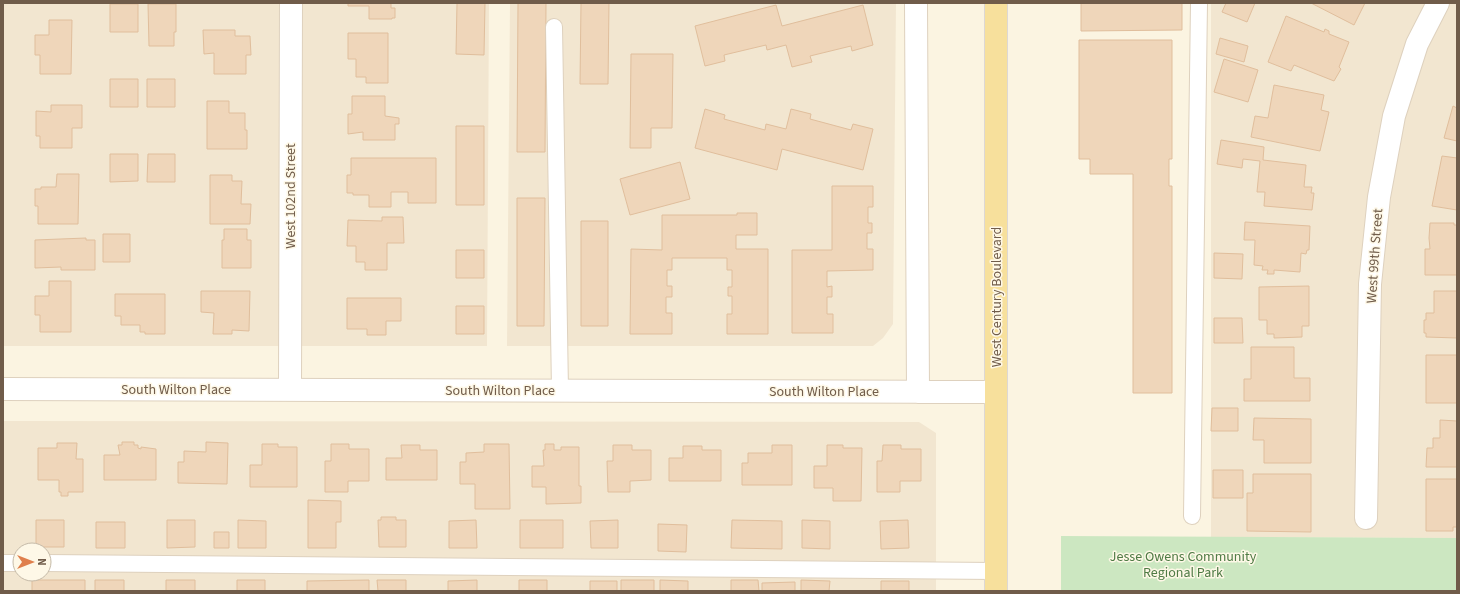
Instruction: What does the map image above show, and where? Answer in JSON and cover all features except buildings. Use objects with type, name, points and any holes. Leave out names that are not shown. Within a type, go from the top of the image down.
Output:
[{"type":"main road","name":"West Century Boulevard","points":[[996,3],[996,581]]},
{"type":"street","name":"West 102nd Street","points":[[290,390],[291,3]]},
{"type":"street","points":[[916,3],[918,392]]},
{"type":"street","name":"West 99th Street","points":[[1366,518],[1370,284],[1379,197],[1394,116],[1417,44],[1438,3]]},
{"type":"street","name":"South Wilton Place","points":[[3,389],[996,392]]},
{"type":"lane","points":[[1192,516],[1199,3]]},
{"type":"lane","points":[[554,27],[560,390]]},
{"type":"lane","points":[[52,563],[996,581]]},
{"type":"shaded area","points":[[3,3],[489,3],[487,346],[3,346]]},
{"type":"shaded area","points":[[510,3],[896,3],[893,324],[883,338],[873,346],[507,346]]},
{"type":"shaded area","points":[[1211,3],[1457,3],[1457,538],[1211,537]]},
{"type":"shaded area","points":[[3,421],[919,422],[936,433],[936,591],[3,591]]},
{"type":"green space","name":"Jesse Owens Community Regional Park","points":[[1061,536],[1457,538],[1457,591],[1061,591]]}]
